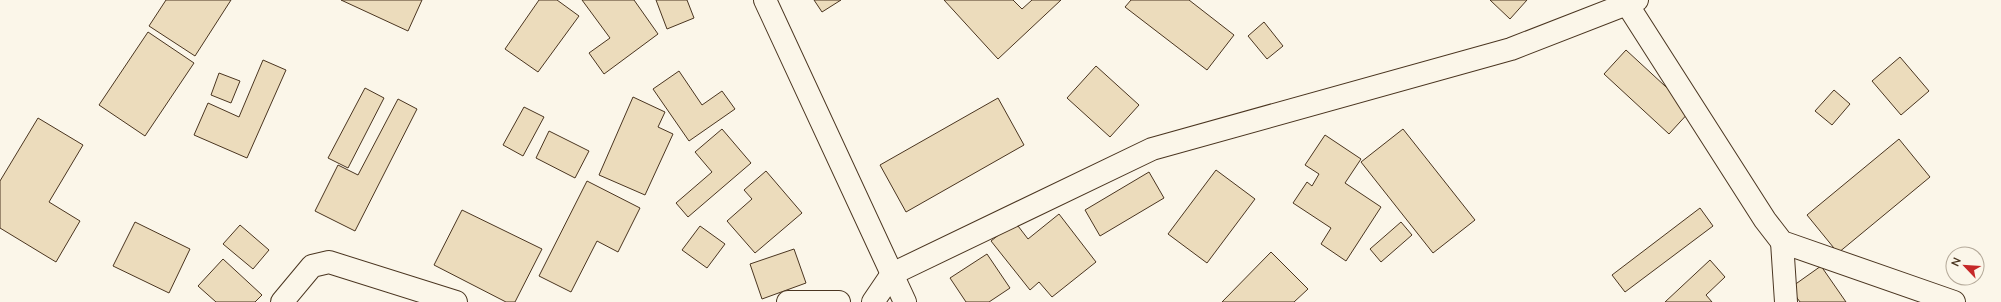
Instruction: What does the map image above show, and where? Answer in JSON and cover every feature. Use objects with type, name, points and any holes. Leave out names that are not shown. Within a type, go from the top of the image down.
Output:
[{"type":"street","points":[[765,0],[905,302]]},
{"type":"street","points":[[873,302],[892,274],[1152,149],[1510,49],[1632,2],[1765,220],[1782,242],[1954,302]]},
{"type":"street","points":[[1782,242],[1786,302]]},
{"type":"street","points":[[282,302],[312,266],[329,262],[456,302]]},
{"type":"street","points":[[788,302],[839,302]]},
{"type":"building","points":[[166,0],[231,0],[195,56],[149,26]]},
{"type":"building","points":[[341,0],[422,0],[408,31]]},
{"type":"building","points":[[539,0],[557,0],[579,16],[538,72],[505,49]]},
{"type":"building","points":[[582,0],[634,0],[658,34],[604,74],[589,53],[610,38]]},
{"type":"building","points":[[656,0],[687,0],[694,18],[667,29]]},
{"type":"building","points":[[814,0],[841,0],[822,12]]},
{"type":"building","points":[[944,0],[1013,0],[1022,9],[1032,0],[1061,0],[998,59]]},
{"type":"building","points":[[1131,0],[1189,0],[1234,35],[1207,70],[1125,7]]},
{"type":"building","points":[[1490,0],[1527,0],[1510,19]]},
{"type":"building","points":[[1264,22],[1283,46],[1267,59],[1248,36]]},
{"type":"building","points":[[148,32],[194,63],[145,136],[99,105]]},
{"type":"building","points":[[1626,50],[1691,110],[1669,134],[1604,74]]},
{"type":"building","points":[[1900,57],[1929,91],[1901,115],[1872,81]]},
{"type":"building","points":[[263,60],[286,70],[247,158],[194,135],[208,103],[239,117]]},
{"type":"building","points":[[1096,66],[1139,105],[1110,137],[1067,98]]},
{"type":"building","points":[[679,71],[702,105],[722,91],[735,109],[689,141],[653,89]]},
{"type":"building","points":[[219,73],[240,81],[231,103],[211,95]]},
{"type":"building","points":[[365,88],[384,98],[348,168],[328,158]]},
{"type":"building","points":[[1834,90],[1850,104],[1832,125],[1815,111]]},
{"type":"building","points":[[633,97],[665,112],[658,127],[673,134],[645,195],[599,175]]},
{"type":"building","points":[[998,98],[1024,145],[906,212],[880,165]]},
{"type":"building","points":[[398,99],[417,109],[355,231],[315,211],[338,165],[358,175]]},
{"type":"building","points":[[524,107],[544,117],[523,156],[503,145]]},
{"type":"building","points":[[38,118],[83,145],[49,202],[80,221],[56,262],[0,228],[0,181]]},
{"type":"building","points":[[722,129],[751,163],[688,217],[676,203],[712,172],[695,152]]},
{"type":"building","points":[[1403,129],[1475,220],[1433,253],[1361,162]]},
{"type":"building","points":[[549,131],[589,151],[575,178],[536,158]]},
{"type":"building","points":[[1325,135],[1361,159],[1345,183],[1381,207],[1346,261],[1321,244],[1331,228],[1293,203],[1307,182],[1312,186],[1319,174],[1305,165]]},
{"type":"building","points":[[1899,139],[1930,177],[1838,253],[1807,215]]},
{"type":"building","points":[[1216,170],[1255,199],[1207,263],[1168,234]]},
{"type":"building","points":[[766,171],[802,213],[755,253],[727,221],[752,199],[744,190]]},
{"type":"building","points":[[1149,172],[1164,198],[1100,236],[1085,210]]},
{"type":"building","points":[[587,181],[640,208],[618,252],[597,241],[571,292],[539,276]]},
{"type":"building","points":[[1700,208],[1713,226],[1625,292],[1612,275]]},
{"type":"building","points":[[462,210],[542,249],[515,302],[506,302],[434,265]]},
{"type":"building","points":[[1059,214],[1096,262],[1052,297],[1039,282],[1030,290],[991,241],[1015,222],[1028,239]]},
{"type":"building","points":[[135,222],[190,249],[169,293],[113,266]]},
{"type":"building","points":[[1401,222],[1412,235],[1381,262],[1370,249]]},
{"type":"building","points":[[240,225],[269,250],[253,269],[223,244]]},
{"type":"building","points":[[700,226],[725,244],[707,268],[682,250]]},
{"type":"building","points":[[794,249],[806,283],[762,299],[750,264]]},
{"type":"building","points":[[1271,252],[1308,289],[1294,302],[1222,302]]},
{"type":"building","points":[[987,254],[1010,288],[989,302],[966,302],[950,278]]},
{"type":"building","points":[[223,259],[262,295],[255,302],[216,302],[198,286]]},
{"type":"building","points":[[1710,260],[1725,277],[1706,295],[1712,302],[1665,302]]},
{"type":"building","points":[[1821,266],[1846,302],[1800,302],[1790,288]]}]
